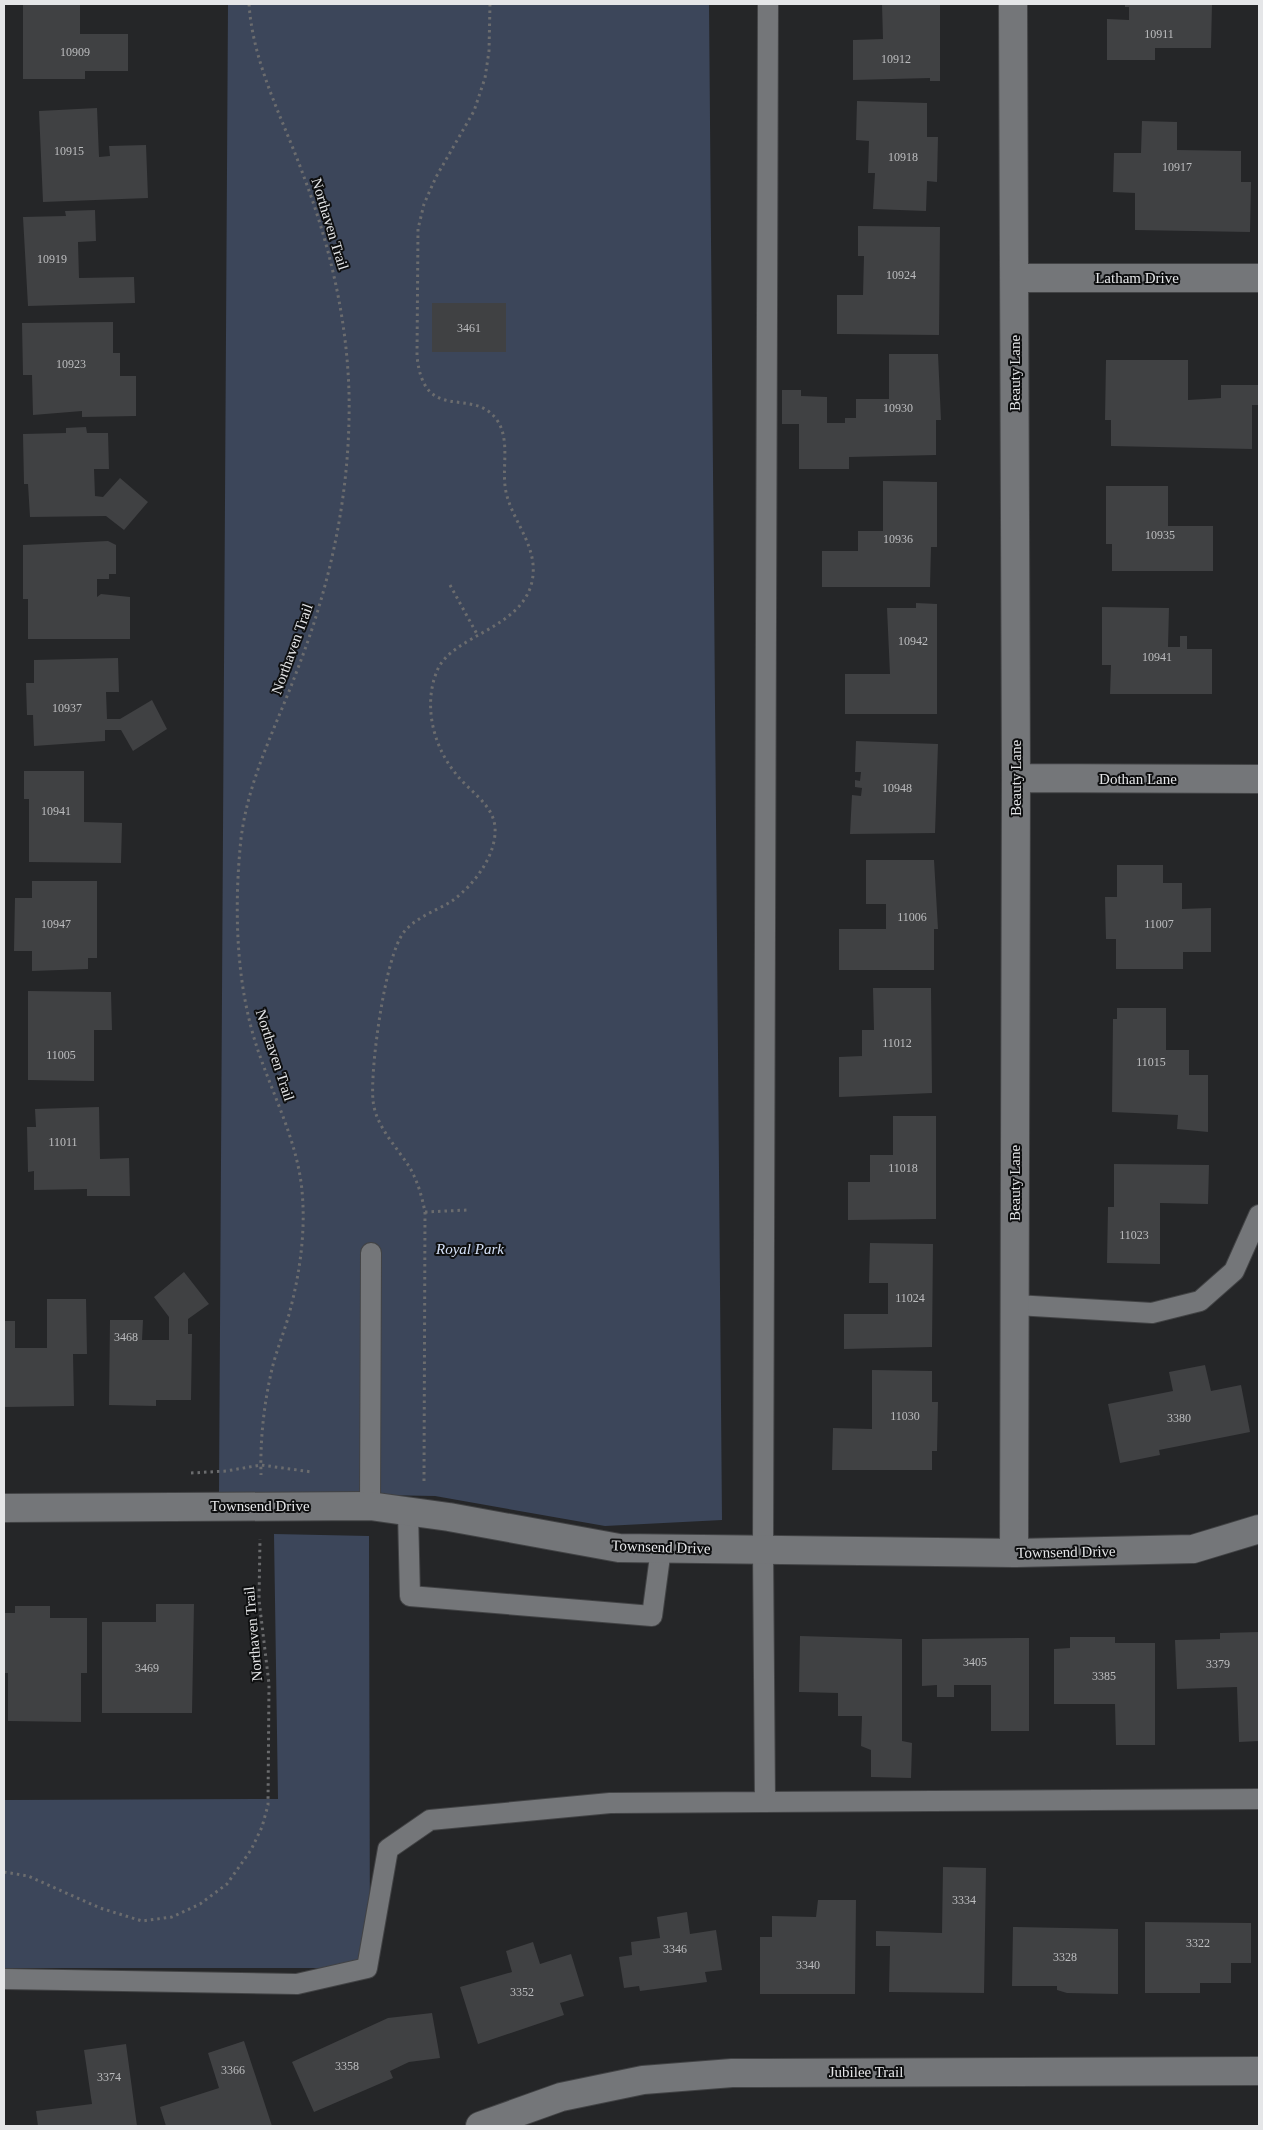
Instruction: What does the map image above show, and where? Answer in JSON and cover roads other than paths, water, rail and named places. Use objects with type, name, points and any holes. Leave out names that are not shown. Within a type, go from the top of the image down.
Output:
[{"type":"street","name":"Beauty Lane","points":[[1013,4],[1016,778],[1014,1553]]},
{"type":"street","name":"Latham Drive","points":[[1014,278],[1259,278]]},
{"type":"street","name":"Dothan Lane","points":[[1016,778],[1259,779]]},
{"type":"street","name":"Townsend Drive","points":[[4,1508],[261,1505],[370,1506],[618,1548],[1014,1553],[1193,1549],[1259,1529]]},
{"type":"street","name":"Jubilee Trail","points":[[480,2126],[561,2097],[643,2080],[732,2073],[1259,2071]]},
{"type":"lane","points":[[766,1802],[762,1550],[768,4]]},
{"type":"lane","points":[[1015,1305],[1152,1313],[1200,1301],[1234,1271],[1259,1215]]},
{"type":"lane","points":[[370,1506],[371,1253]]},
{"type":"lane","points":[[408,1512],[410,1596],[652,1616],[661,1548]]},
{"type":"lane","points":[[4,1979],[296,1984],[367,1968],[388,1849],[430,1820],[610,1803],[1259,1799]]},
{"type":"park label","name":"Royal Park","points":[[470,1249]]}]
